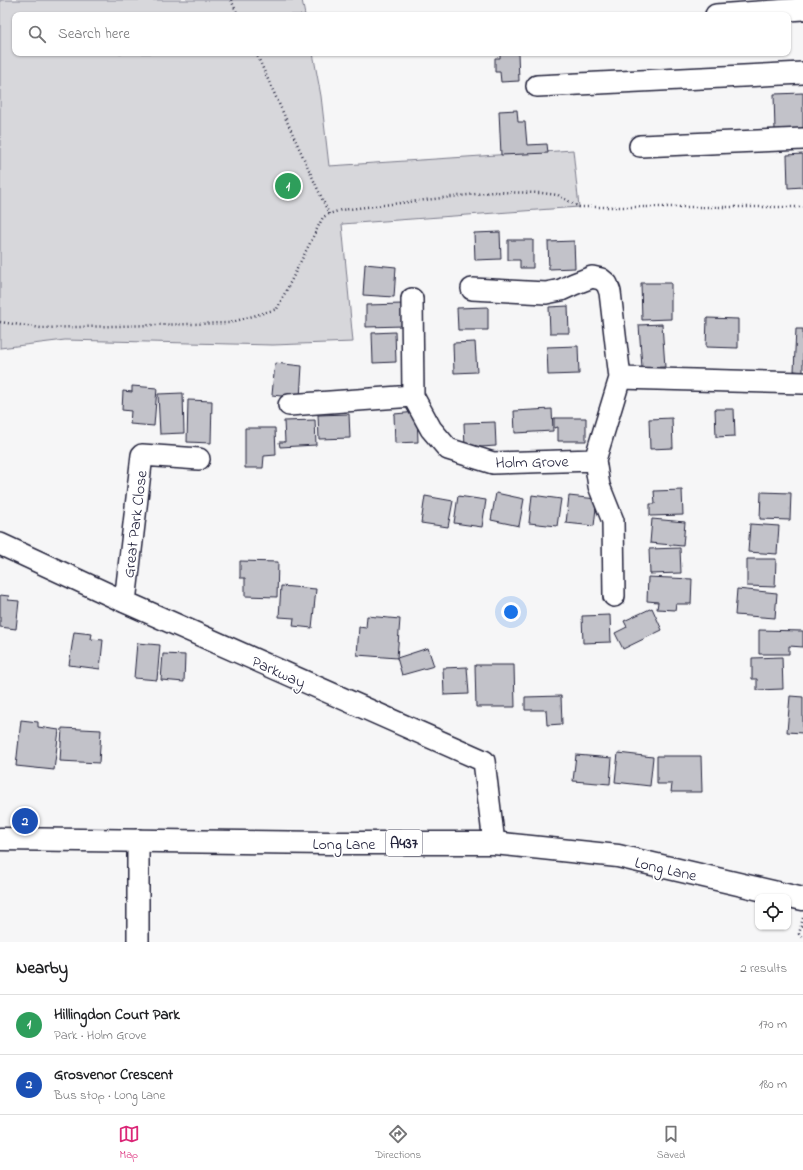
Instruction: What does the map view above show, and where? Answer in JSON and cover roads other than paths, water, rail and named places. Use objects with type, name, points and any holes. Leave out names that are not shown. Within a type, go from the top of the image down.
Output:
[{"type":"main road","name":"Long Lane","points":[[0,839],[494,843],[618,856],[803,899]]},
{"type":"street","points":[[760,12],[803,9]]},
{"type":"street","points":[[538,86],[803,73]]},
{"type":"street","points":[[640,146],[803,139]]},
{"type":"street","points":[[472,289],[546,293],[561,290],[592,277],[601,279],[607,284],[610,292],[620,378],[595,460],[599,486],[613,521],[614,596]]},
{"type":"street","name":"Holm Grove","points":[[412,299],[413,396],[431,428],[448,448],[493,463],[595,460]]},
{"type":"street","points":[[620,378],[803,383]]},
{"type":"street","points":[[289,405],[413,396]]},
{"type":"street","name":"Great Park Close","points":[[125,602],[142,455],[199,459]]},
{"type":"street","name":"Parkway","points":[[0,544],[125,602],[484,762],[494,843]]},
{"type":"street","points":[[138,840],[138,942]]},
{"type":"place","name":"Hillingdon Court Park","points":[[288,186]]},
{"type":"place","name":"Grosvenor Crescent","points":[[25,821]]}]
